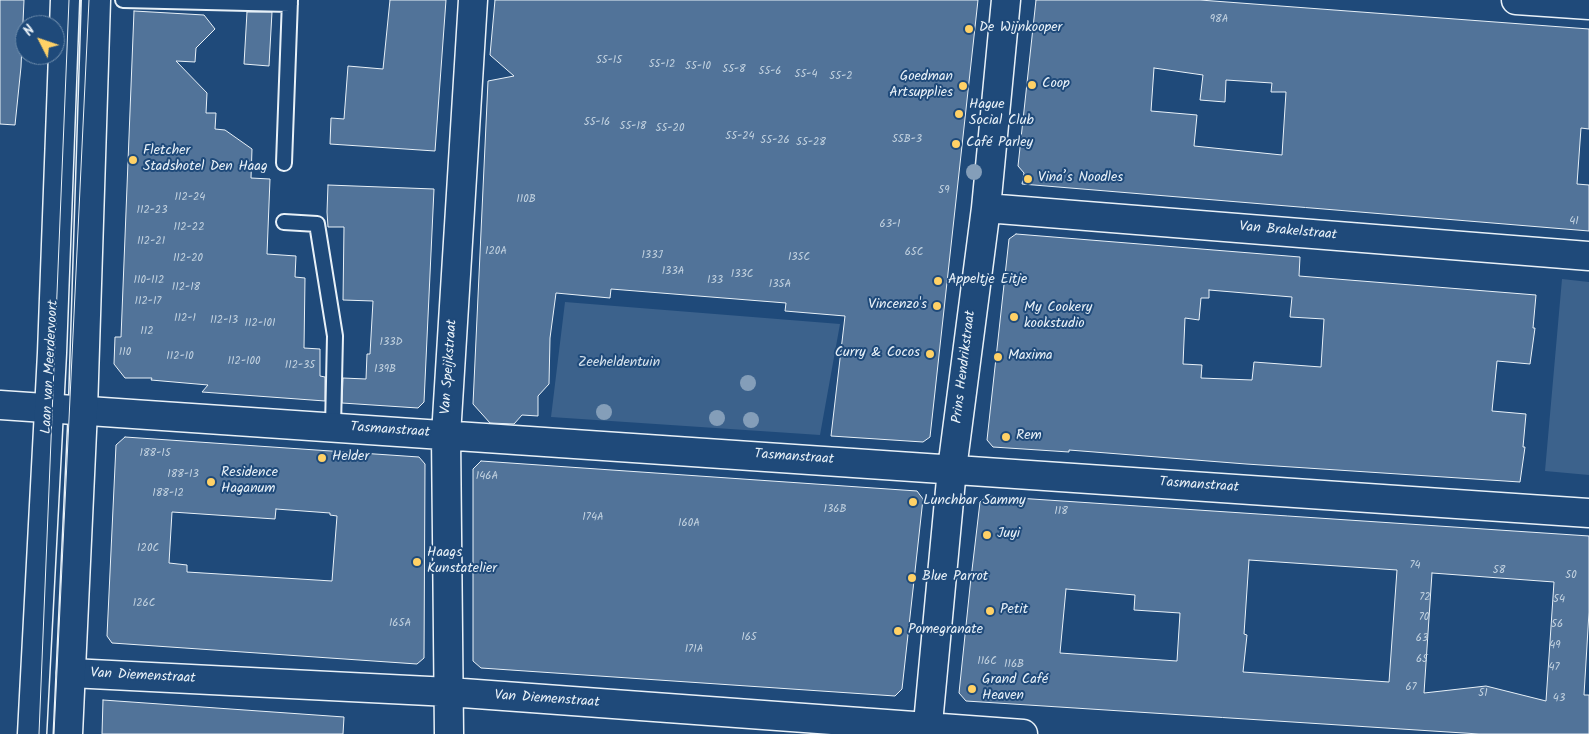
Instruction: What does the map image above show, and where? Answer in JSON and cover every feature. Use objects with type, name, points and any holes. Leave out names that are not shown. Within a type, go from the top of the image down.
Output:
[{"type":"street","name":"Laan van Meerdervoort","points":[[32,734],[49,407],[65,0]]},
{"type":"street","points":[[68,734],[83,410],[96,0]]},
{"type":"street","name":"Van Speijkstraat","points":[[449,734],[446,435],[473,0]]},
{"type":"street","name":"Prins Hendrikstraat","points":[[928,731],[952,469],[986,208],[1006,0]]},
{"type":"street","points":[[1516,0],[1589,5]]},
{"type":"street","name":"Van Brakelstraat","points":[[986,208],[1589,256]]},
{"type":"street","name":"Tasmanstraat","points":[[0,405],[1589,513]]},
{"type":"street","name":"Van Diemenstraat","points":[[71,672],[449,692],[928,731],[1023,734]]},
{"type":"lane","points":[[123,0],[290,2],[284,163]]},
{"type":"lane","points":[[284,222],[317,224],[335,336],[333,427]]},
{"type":"green space","points":[[1562,279],[1589,282],[1589,475],[1545,471]]},
{"type":"green space","name":"Zeeheldentuin","points":[[565,302],[840,324],[820,435],[551,417]]},
{"type":"building","points":[[0,0],[24,0],[23,15],[15,15],[15,65],[21,65],[15,125],[0,124]]},
{"type":"building","points":[[390,0],[446,0],[435,151],[330,144],[331,118],[344,119],[348,66],[383,69]]},
{"type":"building","points":[[495,0],[978,0],[930,437],[923,442],[831,436],[845,316],[785,311],[786,303],[611,289],[610,298],[556,293],[550,338],[549,384],[538,396],[538,416],[522,415],[514,424],[490,423],[473,404],[488,81],[514,76],[490,55]]},
{"type":"building","points":[[1036,0],[1200,0],[1589,29],[1589,129],[1581,128],[1577,184],[1589,185],[1589,231],[1022,184],[1024,173],[1018,166]],"holes":[[[1154,68],[1203,75],[1200,100],[1225,102],[1226,80],[1272,83],[1271,92],[1286,92],[1282,155],[1194,146],[1197,115],[1151,111]]]},
{"type":"building","points":[[134,11],[204,15],[215,29],[196,48],[195,62],[176,61],[207,93],[206,113],[216,113],[215,129],[225,130],[252,149],[251,178],[270,179],[267,254],[296,256],[295,277],[305,278],[304,348],[320,349],[320,376],[325,377],[325,401],[202,392],[208,385],[151,380],[152,378],[125,378],[114,364],[115,337],[121,337]]},
{"type":"building","points":[[247,12],[272,12],[269,66],[244,64]]},
{"type":"building","points":[[328,185],[434,189],[424,402],[418,408],[342,403],[343,378],[366,379],[367,354],[370,354],[373,301],[343,300],[344,227],[328,227]]},
{"type":"building","points":[[1016,234],[1300,257],[1299,276],[1536,295],[1533,328],[1535,328],[1530,364],[1497,361],[1492,411],[1526,414],[1523,447],[1525,447],[1520,482],[1069,450],[1069,452],[993,447],[987,440],[1009,239]],"holes":[[[1209,290],[1292,297],[1290,317],[1324,319],[1321,367],[1254,362],[1252,380],[1201,378],[1202,365],[1183,364],[1185,318],[1199,320],[1201,298],[1209,298]]]},
{"type":"building","points":[[125,437],[419,457],[425,464],[424,658],[417,664],[112,643],[107,636],[116,445]],"holes":[[[276,509],[330,513],[330,515],[337,516],[332,581],[187,572],[187,565],[169,563],[172,512],[275,519]]]},
{"type":"building","points":[[481,461],[917,491],[923,499],[902,689],[895,696],[481,668],[473,661],[473,469]]},
{"type":"building","points":[[987,496],[1589,536],[1589,612],[1584,695],[1589,695],[1589,734],[1479,734],[966,701],[959,693],[980,502]],"holes":[[[1249,560],[1397,570],[1389,682],[1243,672],[1247,635],[1244,634]],[[1432,573],[1554,582],[1546,701],[1486,686],[1424,693]],[[1066,589],[1135,595],[1134,610],[1180,613],[1177,661],[1060,653]]]},
{"type":"building","points":[[103,700],[344,717],[343,734],[102,734]]},
{"type":"tram line","points":[[39,734],[69,0]]},
{"type":"tram line","points":[[54,734],[89,0]]},
{"type":"place","name":"De Wijnkooper","points":[[969,29]]},
{"type":"place","name":"Coop","points":[[1032,85]]},
{"type":"place","name":"Goedman Artsupplies","points":[[963,86]]},
{"type":"place","name":"Hague Social Club","points":[[959,114]]},
{"type":"place","name":"Café Parley","points":[[956,144]]},
{"type":"place","name":"Fletcher Stadshotel Den Haag","points":[[133,160]]},
{"type":"place","name":"Vina’s Noodles","points":[[1028,179]]},
{"type":"place","name":"Appeltje Eitje","points":[[938,281]]},
{"type":"place","name":"Vincenzo's","points":[[937,306]]},
{"type":"place","name":"My Cookery kookstudio","points":[[1014,317]]},
{"type":"place","name":"Curry & Cocos","points":[[930,354]]},
{"type":"place","name":"Maxima","points":[[998,357]]},
{"type":"place","name":"Rem","points":[[1006,437]]},
{"type":"place","name":"Helder","points":[[322,458]]},
{"type":"place","name":"Residence Haganum","points":[[211,482]]},
{"type":"place","name":"Lunchbar Sammy","points":[[913,502]]},
{"type":"place","name":"Juyi","points":[[987,535]]},
{"type":"place","name":"Haags Kunstatelier","points":[[417,562]]},
{"type":"place","name":"Blue Parrot","points":[[912,578]]},
{"type":"place","name":"Petit","points":[[990,611]]},
{"type":"place","name":"Pomegranate","points":[[898,631]]},
{"type":"place","name":"Grand Café Heaven","points":[[972,689]]}]
